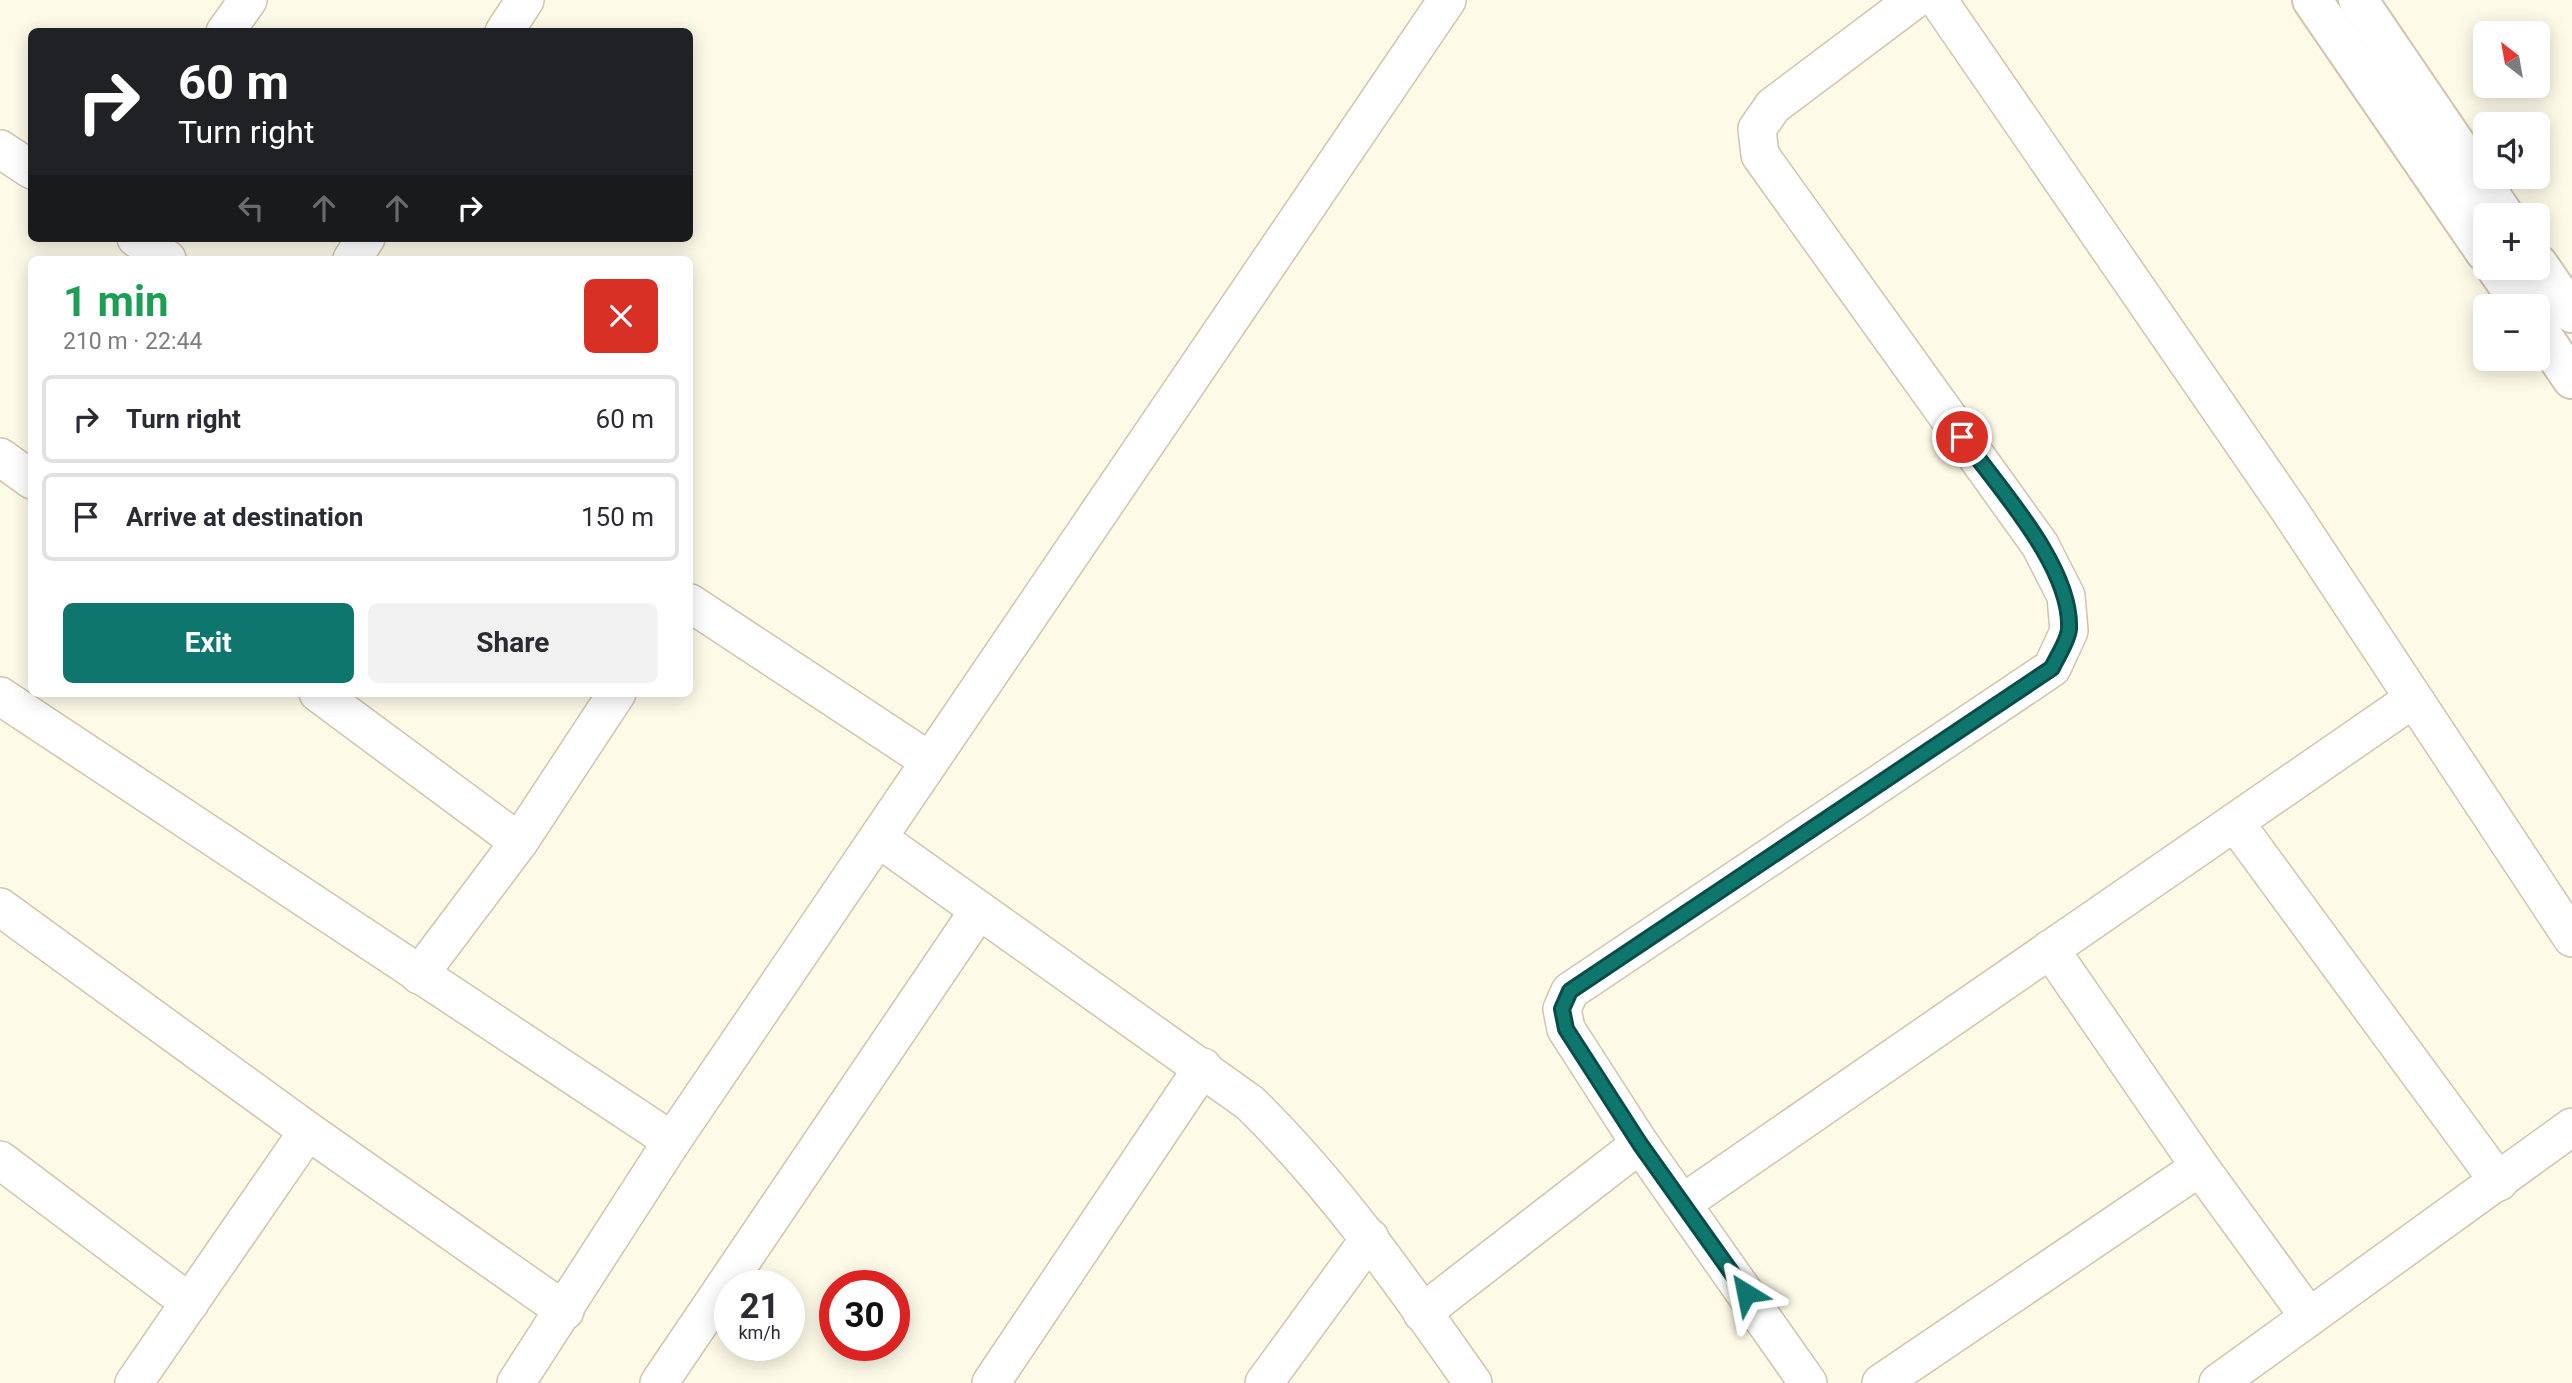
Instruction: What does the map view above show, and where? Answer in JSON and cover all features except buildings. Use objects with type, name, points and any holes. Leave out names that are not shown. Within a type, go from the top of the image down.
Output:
[{"type":"street","points":[[228,28],[248,0]]},
{"type":"street","points":[[507,28],[525,0]]},
{"type":"street","points":[[516,1383],[565,1311],[672,1141],[928,760],[1447,0]]},
{"type":"street","points":[[1808,1383],[1640,1144],[1566,1029],[1562,1009],[1570,991],[2052,668],[2069,631],[2066,596],[2040,545],[1760,155],[1757,129],[1773,106],[1914,0]]},
{"type":"street","points":[[1938,0],[2290,511],[2572,938]]},
{"type":"street","points":[[2312,0],[2473,235]]},
{"type":"street","points":[[2358,0],[2496,203]]},
{"type":"street","points":[[0,149],[28,167]]},
{"type":"street","points":[[142,242],[163,256]]},
{"type":"street","points":[[2549,280],[2572,313]]},
{"type":"street","points":[[2550,347],[2572,379]]},
{"type":"street","points":[[0,457],[28,477]]},
{"type":"street","points":[[693,605],[928,760]]},
{"type":"street","points":[[0,696],[672,1141]]},
{"type":"street","points":[[323,697],[519,842]]},
{"type":"street","points":[[419,975],[519,842],[614,697]]},
{"type":"street","points":[[1683,1203],[2236,824],[2413,699]]},
{"type":"street","points":[[2236,824],[2499,1182]]},
{"type":"street","points":[[878,838],[1250,1103],[1292,1143],[1370,1238],[1473,1383]]},
{"type":"street","points":[[0,907],[308,1131],[565,1311]]},
{"type":"street","points":[[659,1383],[979,910]]},
{"type":"street","points":[[2050,949],[2200,1167],[2309,1317]]},
{"type":"street","points":[[991,1383],[1203,1067]]},
{"type":"street","points":[[2218,1383],[2572,1127]]},
{"type":"street","points":[[134,1383],[308,1131]]},
{"type":"street","points":[[1422,1313],[1640,1144]]},
{"type":"street","points":[[0,1160],[190,1303]]},
{"type":"street","points":[[1881,1383],[2200,1167]]},
{"type":"street","points":[[1264,1383],[1370,1238]]},
{"type":"route","points":[[1746,1293],[1640,1144],[1566,1029],[1562,1009],[1570,991],[2052,668],[2069,631],[2066,596],[2040,545],[1962,437]]}]
